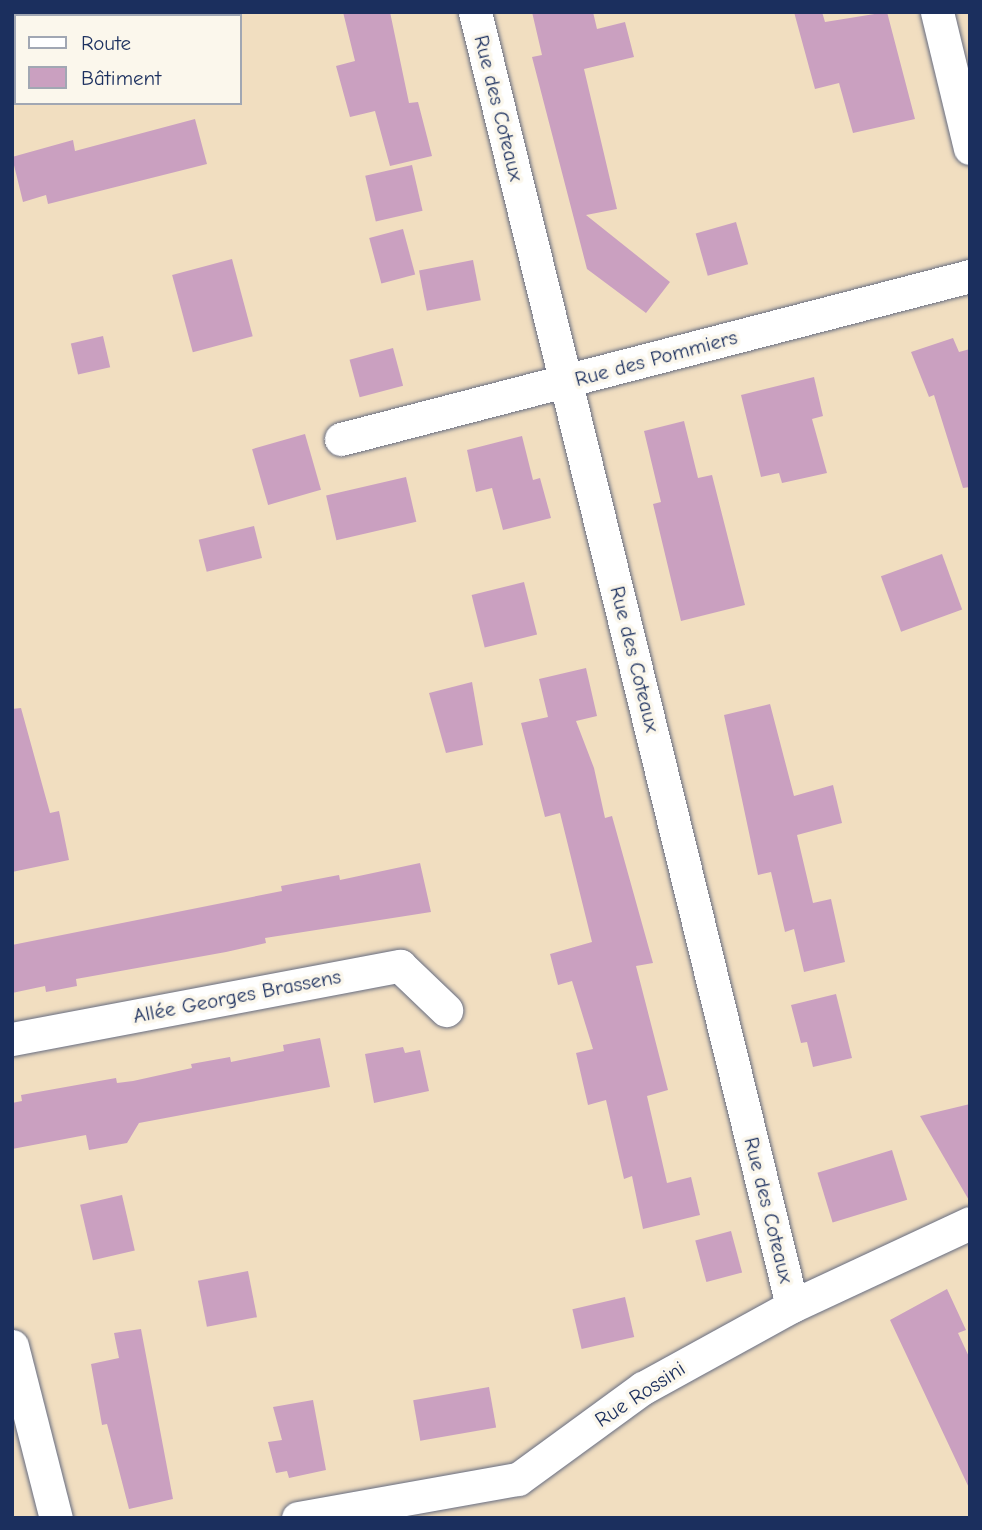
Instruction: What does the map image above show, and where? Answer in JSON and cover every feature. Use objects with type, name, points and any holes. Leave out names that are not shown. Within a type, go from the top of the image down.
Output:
[{"type":"street","name":"Rue des Coteaux","points":[[475,12],[792,1306]]},
{"type":"street","points":[[937,12],[970,148]]},
{"type":"street","name":"Rue des Pommiers","points":[[341,439],[970,275]]},
{"type":"street","name":"Allée Georges Brassens","points":[[12,1039],[400,966],[446,1010]]},
{"type":"street","name":"Rue Rossini","points":[[298,1518],[518,1479],[643,1388],[792,1306],[970,1223]]},
{"type":"street","points":[[12,1346],[56,1518]]},
{"type":"building","points":[[343,12],[390,12],[409,103],[418,102],[432,156],[390,166],[375,111],[350,117],[336,66],[355,61]]},
{"type":"building","points":[[532,12],[593,12],[597,29],[625,22],[634,57],[584,69],[617,209],[586,215],[670,282],[646,313],[587,269],[532,57],[542,55]]},
{"type":"building","points":[[794,12],[822,12],[825,22],[887,12],[915,119],[853,133],[839,83],[815,89]]},
{"type":"building","points":[[195,119],[207,164],[48,204],[46,195],[23,202],[12,157],[73,140],[75,151]]},
{"type":"building","points":[[412,165],[423,211],[376,222],[365,176]]},
{"type":"building","points":[[736,222],[748,264],[708,276],[696,234]]},
{"type":"building","points":[[403,229],[415,274],[381,283],[369,238]]},
{"type":"building","points":[[232,259],[253,336],[193,352],[172,275]]},
{"type":"building","points":[[473,260],[481,300],[427,311],[419,270]]},
{"type":"building","points":[[103,336],[110,367],[78,375],[71,343]]},
{"type":"building","points":[[953,338],[959,352],[970,349],[970,487],[963,488],[934,395],[929,397],[911,352]]},
{"type":"building","points":[[393,348],[403,386],[360,397],[350,360]]},
{"type":"building","points":[[814,377],[823,416],[812,419],[827,473],[782,483],[779,473],[761,477],[741,395]]},
{"type":"building","points":[[684,421],[698,478],[712,475],[745,605],[681,621],[653,504],[661,502],[644,431]]},
{"type":"building","points":[[305,434],[321,490],[268,505],[252,449]]},
{"type":"building","points":[[522,436],[533,480],[540,478],[551,518],[503,530],[492,488],[476,492],[467,450]]},
{"type":"building","points":[[406,477],[416,522],[336,540],[326,495]]},
{"type":"building","points":[[254,526],[262,558],[207,572],[199,540]]},
{"type":"building","points":[[942,554],[962,609],[901,632],[881,576]]},
{"type":"building","points":[[524,582],[537,634],[485,647],[472,595]]},
{"type":"building","points":[[586,668],[597,716],[576,721],[594,768],[605,818],[612,816],[653,963],[636,966],[668,1090],[647,1096],[667,1183],[691,1177],[700,1215],[643,1229],[632,1176],[624,1179],[606,1100],[588,1105],[576,1053],[593,1049],[572,981],[558,985],[550,954],[592,942],[560,813],[545,817],[521,723],[548,717],[539,679]]},
{"type":"building","points":[[472,682],[483,745],[446,753],[429,693]]},
{"type":"building","points":[[770,704],[794,796],[833,785],[842,823],[797,835],[813,903],[831,899],[845,962],[804,972],[794,929],[785,932],[771,872],[758,875],[724,715]]},
{"type":"building","points":[[21,708],[50,813],[59,811],[69,860],[12,872],[12,709]]},
{"type":"building","points":[[420,863],[431,912],[265,938],[266,943],[226,952],[76,979],[77,986],[46,992],[45,986],[12,993],[12,945],[282,891],[281,886],[339,875],[340,880]]},
{"type":"building","points":[[836,994],[852,1058],[813,1067],[807,1042],[801,1043],[791,1005]]},
{"type":"building","points":[[320,1038],[330,1087],[139,1123],[127,1143],[89,1150],[86,1135],[12,1149],[12,1103],[22,1101],[21,1095],[116,1078],[117,1083],[133,1081],[192,1068],[191,1064],[230,1057],[231,1062],[284,1051],[283,1045]]},
{"type":"building","points":[[403,1047],[405,1053],[420,1050],[429,1091],[374,1103],[365,1054]]},
{"type":"building","points":[[970,1104],[970,1202],[920,1116]]},
{"type":"building","points":[[892,1150],[907,1200],[833,1223],[817,1173]]},
{"type":"building","points":[[122,1195],[135,1251],[93,1260],[80,1205]]},
{"type":"building","points":[[731,1231],[742,1273],[706,1282],[695,1241]]},
{"type":"building","points":[[248,1271],[257,1317],[207,1327],[198,1281]]},
{"type":"building","points":[[947,1289],[966,1330],[958,1333],[970,1359],[970,1490],[890,1320]]},
{"type":"building","points":[[625,1297],[634,1337],[582,1349],[572,1309]]},
{"type":"building","points":[[141,1329],[173,1499],[129,1509],[107,1424],[102,1425],[91,1364],[119,1358],[114,1333]]},
{"type":"building","points":[[489,1387],[496,1427],[420,1441],[413,1400]]},
{"type":"building","points":[[313,1400],[326,1470],[289,1478],[287,1471],[276,1473],[268,1442],[282,1440],[273,1407]]}]
